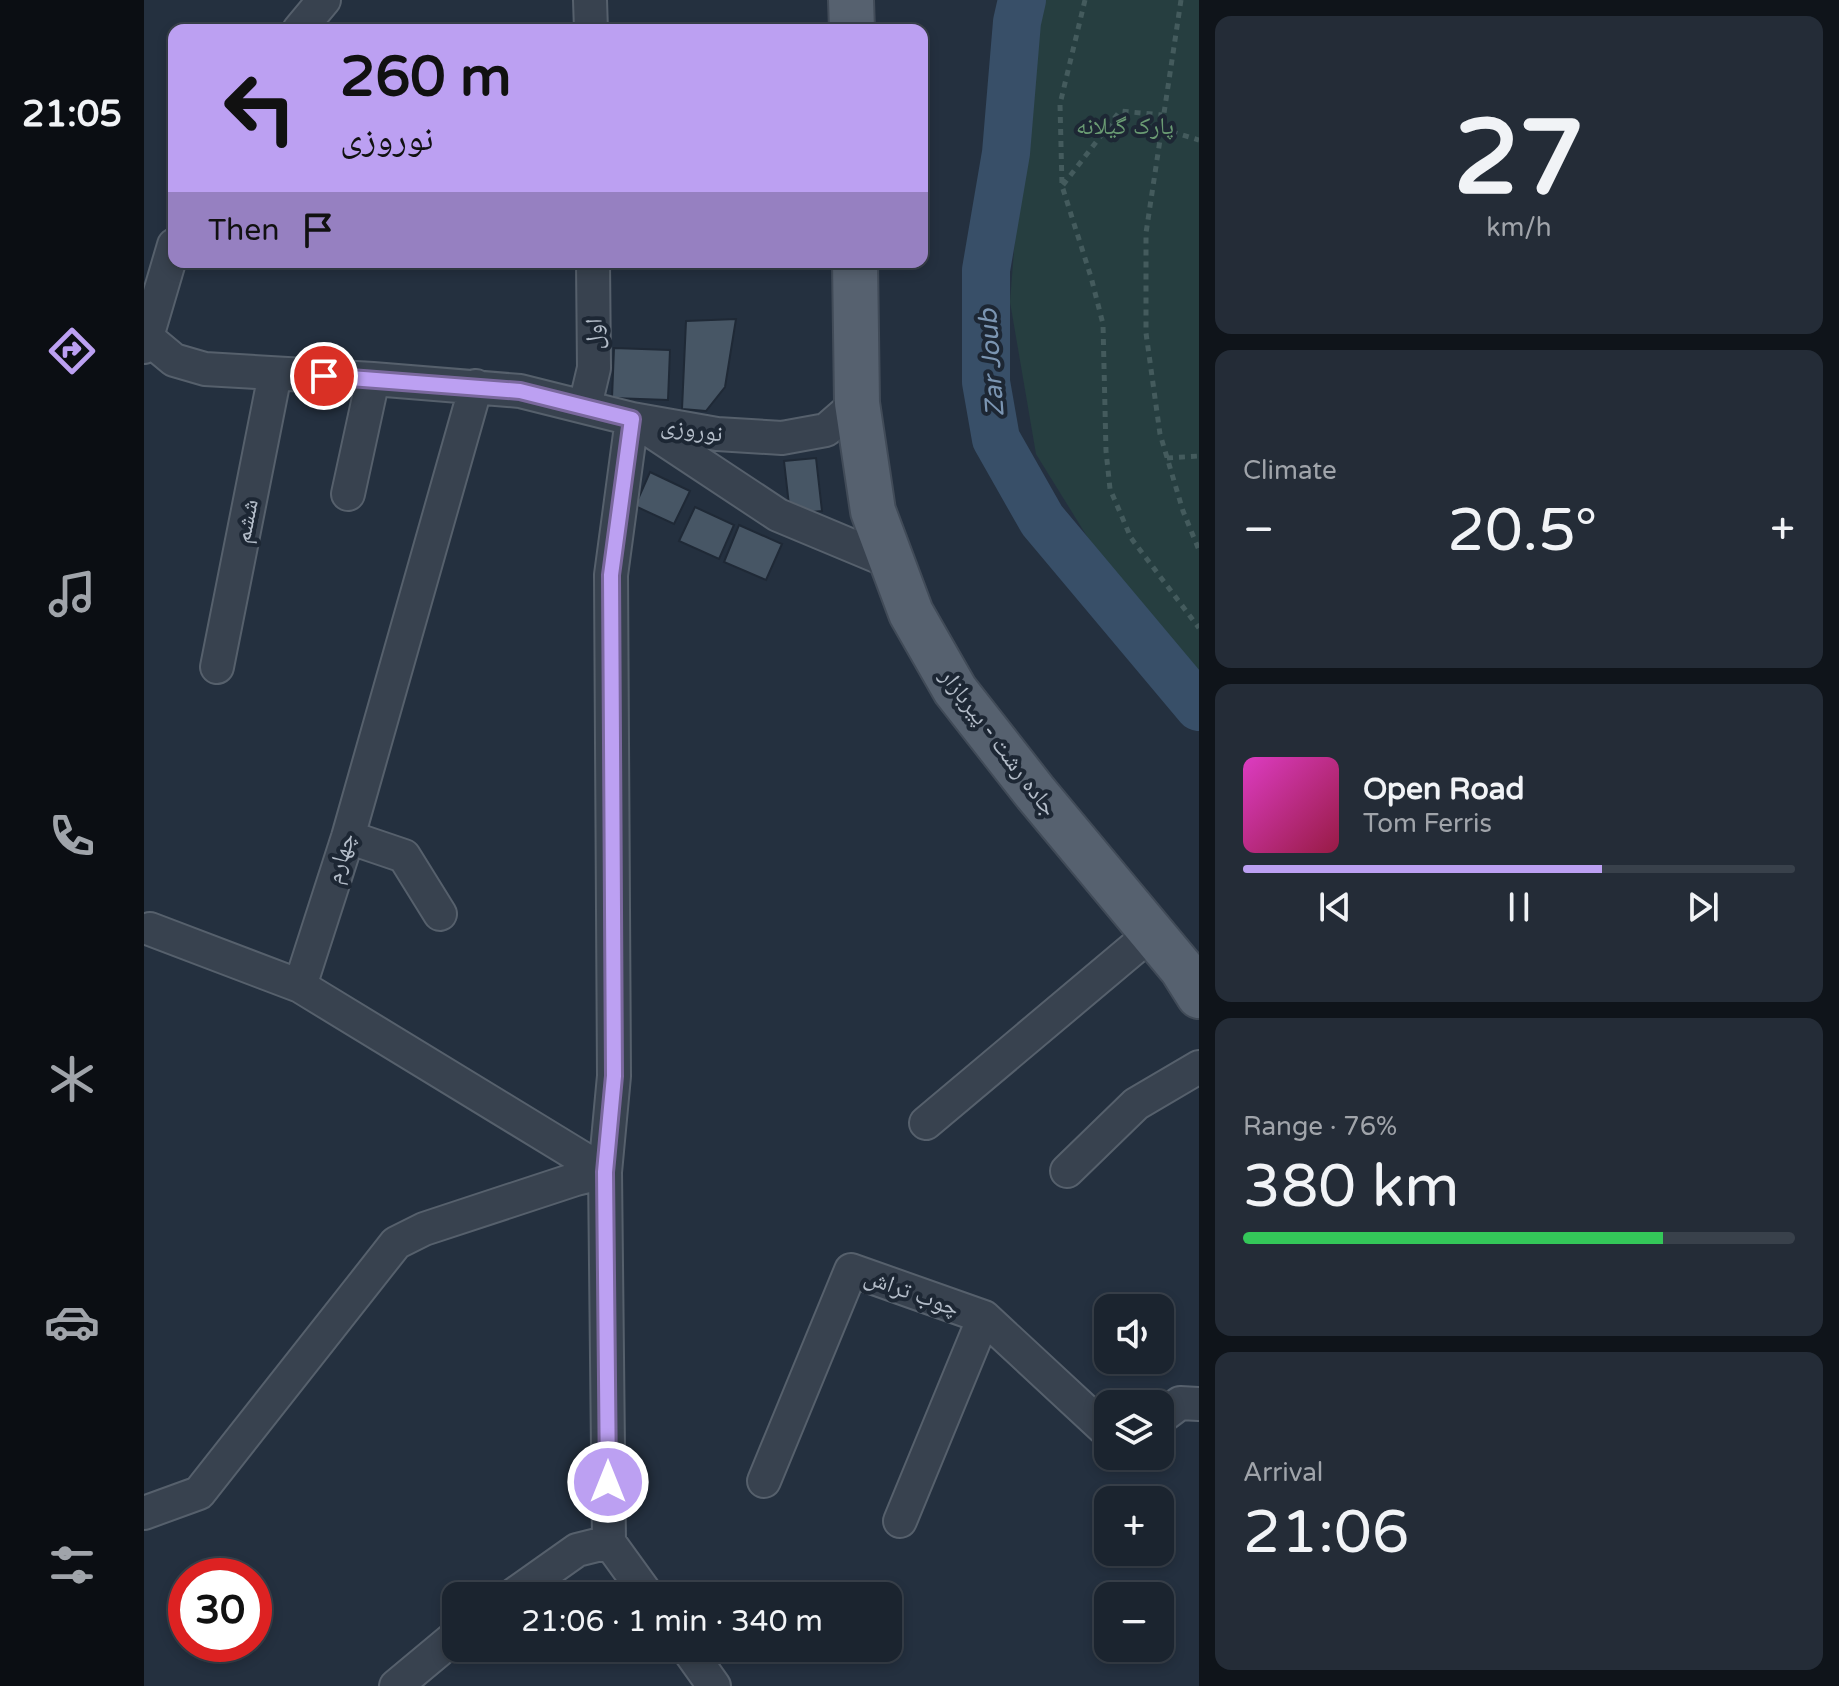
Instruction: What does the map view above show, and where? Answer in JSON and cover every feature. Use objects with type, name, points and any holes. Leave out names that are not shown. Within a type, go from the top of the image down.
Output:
[{"type":"main road","points":[[851,0],[852,24]]},
{"type":"main road","name":"جاده رشت - پیربازار","points":[[855,268],[857,403],[873,511],[911,613],[955,690],[1034,791],[1182,969],[1199,996]]},
{"type":"street","points":[[304,24],[324,0]]},
{"type":"street","points":[[590,0],[591,24]]},
{"type":"street","points":[[145,339],[168,264]]},
{"type":"street","name":"اول","points":[[585,406],[594,368],[593,268]]},
{"type":"street","name":"نوروزی","points":[[145,339],[174,360],[205,369],[520,391],[632,419],[717,434],[782,438],[826,430],[857,403]]},
{"type":"street","name":"ششم","points":[[217,667],[275,374]]},
{"type":"street","points":[[348,494],[373,379]]},
{"type":"street","name":"چهارم","points":[[300,986],[348,837],[476,386]]},
{"type":"street","points":[[638,1582],[609,1542],[605,1172],[614,1076],[611,575],[632,419],[778,515],[893,563]]},
{"type":"street","points":[[348,837],[404,856],[440,914]]},
{"type":"street","points":[[150,929],[300,986],[605,1172]]},
{"type":"street","points":[[926,1123],[1152,933]]},
{"type":"street","points":[[1067,1171],[1136,1104],[1199,1067]]},
{"type":"street","points":[[144,1513],[199,1493],[396,1243],[424,1229],[605,1172]]},
{"type":"street","name":"چوب تراش","points":[[764,1481],[851,1270],[984,1317],[1094,1419]]},
{"type":"street","points":[[900,1521],[984,1317]]},
{"type":"street","points":[[1174,1408],[1180,1403],[1199,1404]]},
{"type":"street","points":[[532,1582],[577,1550],[609,1542]]},
{"type":"street","points":[[396,1686],[442,1648]]},
{"type":"street","points":[[697,1662],[714,1686]]},
{"type":"path","points":[[1085,0],[1060,104],[1062,186],[1103,324],[1110,489],[1131,538],[1199,628]]},
{"type":"path","points":[[1181,0],[1146,233],[1146,333],[1160,434],[1183,511],[1199,550]]},
{"type":"path","points":[[1062,186],[1120,111],[1162,115]]},
{"type":"path","points":[[1160,128],[1199,140]]},
{"type":"path","points":[[1167,458],[1199,456]]},
{"type":"green space","name":"پارک گیلانه","points":[[1040,0],[1199,0],[1199,684],[1119,588],[1036,454],[1010,302],[1030,43]]},
{"type":"building","points":[[736,319],[725,387],[706,411],[682,409],[686,321]]},
{"type":"building","points":[[614,348],[670,350],[668,400],[612,398]]},
{"type":"building","points":[[816,458],[822,511],[790,514],[784,461]]},
{"type":"building","points":[[650,472],[690,491],[674,524],[635,506]]},
{"type":"building","points":[[695,507],[734,525],[719,559],[679,541]]},
{"type":"building","points":[[739,525],[782,544],[766,580],[724,562]]},
{"type":"waterway","name":"Zar Joub","points":[[1022,0],[1017,22],[1006,153],[986,270],[986,382],[996,439],[1042,520],[1199,707]]},
{"type":"route","points":[[324,376],[520,391],[632,419],[611,575],[614,1076],[605,1172],[608,1482]]}]
